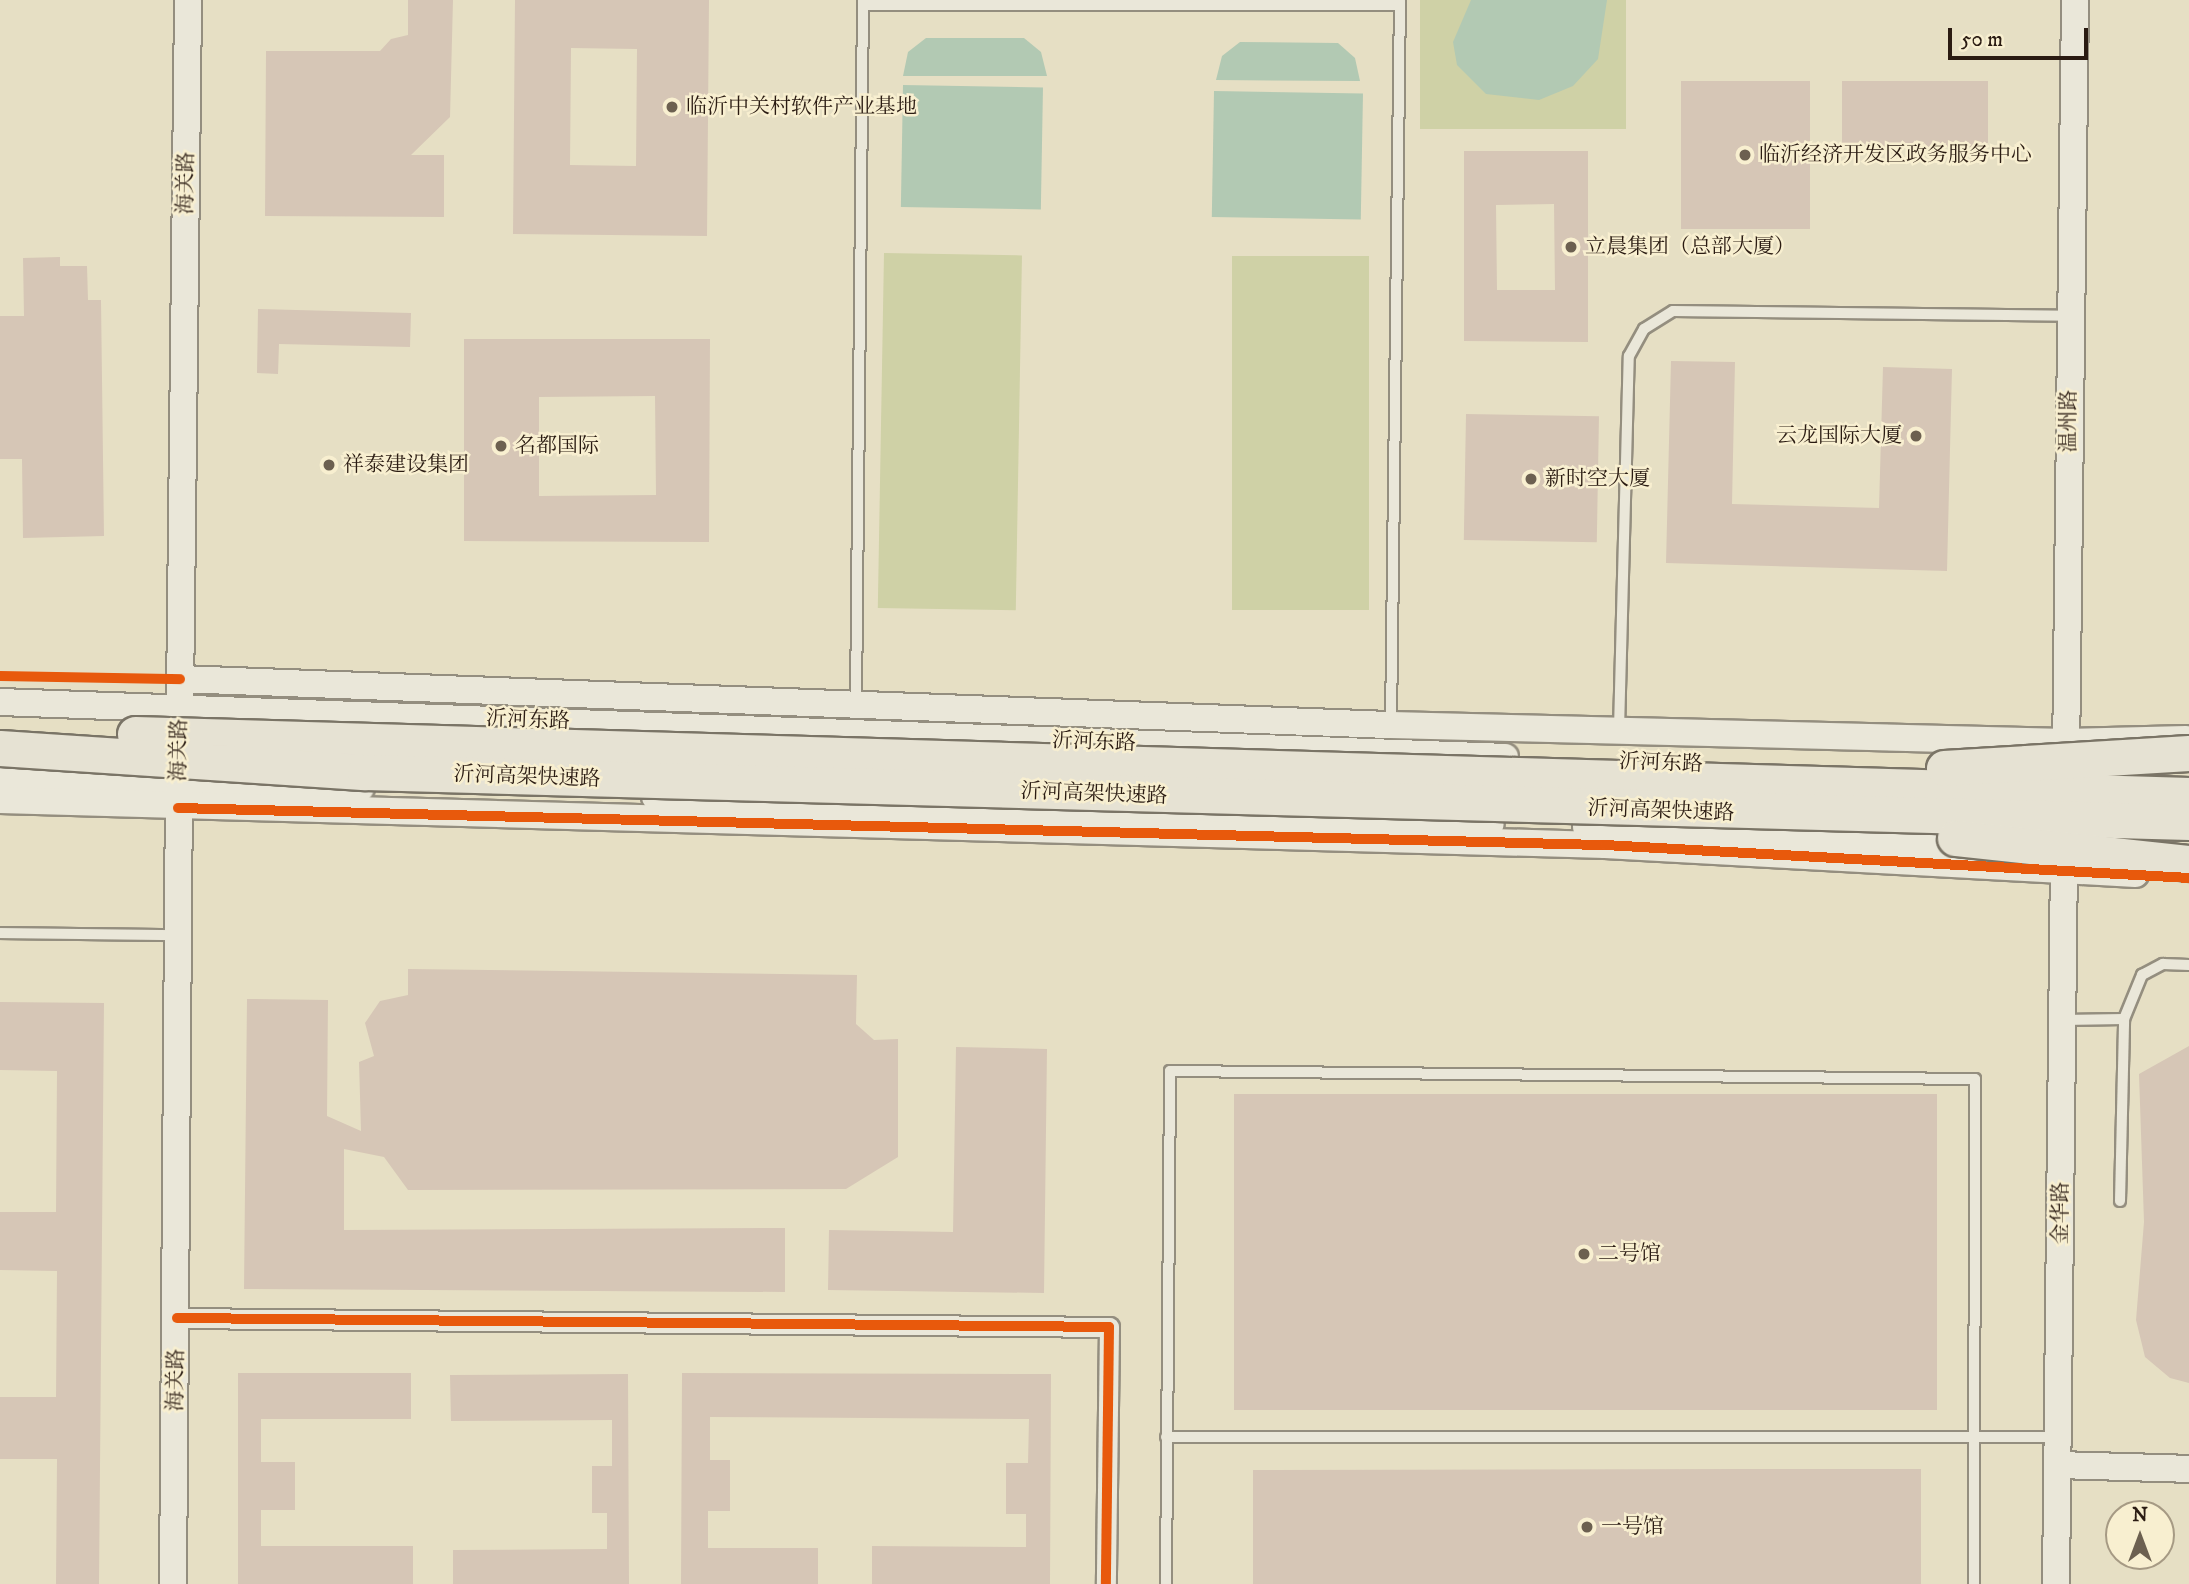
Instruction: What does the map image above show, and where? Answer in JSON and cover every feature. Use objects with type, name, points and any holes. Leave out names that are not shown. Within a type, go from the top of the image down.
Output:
[{"type":"highway","name":"沂河高架快速路","points":[[0,730],[1717,797],[2189,822]]},
{"type":"highway","name":"沂河高架快速路","points":[[0,748],[365,772],[1717,797],[2189,795]]},
{"type":"highway","points":[[1717,797],[2189,752]]},
{"type":"highway","points":[[1717,797],[2189,863]]},
{"type":"main road","name":"海关路","points":[[173,1584],[177,1318],[176,935],[188,0]]},
{"type":"main road","name":"温州路","points":[[2064,842],[2076,0]]},
{"type":"main road","points":[[180,679],[856,708],[1391,725],[2066,742],[2189,739]]},
{"type":"main road","name":"沂河东路","points":[[0,702],[2066,779],[2189,781]]},
{"type":"main road","points":[[0,775],[179,795],[1554,844],[2064,869],[2189,878]]},
{"type":"main road","points":[[0,800],[179,795],[1503,824],[2189,845]]},
{"type":"main road","points":[[1503,824],[1554,844]]},
{"type":"main road","name":"金华路","points":[[2056,1584],[2064,842]]},
{"type":"main road","points":[[2058,1465],[2189,1469]]},
{"type":"street","points":[[177,1318],[1110,1327],[1106,1584]]},
{"type":"lane","points":[[856,708],[863,3],[1400,3],[1391,725]]},
{"type":"lane","points":[[1619,730],[1629,356],[1644,329],[1673,311],[2070,316]]},
{"type":"lane","points":[[0,933],[176,935]]},
{"type":"lane","points":[[2120,1201],[2123,1019],[2142,975],[2163,964],[2189,965]]},
{"type":"lane","points":[[2062,1020],[2123,1019]]},
{"type":"lane","points":[[1166,1584],[1170,1071],[1975,1079],[1974,1584]]},
{"type":"lane","points":[[1166,1437],[2059,1437]]},
{"type":"shaded area","points":[[1420,0],[1626,0],[1626,129],[1420,129]]},
{"type":"shaded area","points":[[1471,0],[1607,0],[1598,59],[1573,86],[1539,100],[1486,94],[1457,65],[1453,42]]},
{"type":"shaded area","points":[[926,38],[1024,38],[1041,52],[1047,76],[903,76],[908,52]]},
{"type":"shaded area","points":[[1240,42],[1338,43],[1355,58],[1360,81],[1216,80],[1222,56]]},
{"type":"shaded area","points":[[903,85],[1043,87],[1041,209],[901,207]]},
{"type":"shaded area","points":[[1214,91],[1363,94],[1361,220],[1212,217]]},
{"type":"shaded area","points":[[884,253],[1022,255],[1016,610],[878,608]]},
{"type":"shaded area","points":[[1232,256],[1369,256],[1369,610],[1232,610]]},
{"type":"building","points":[[408,0],[453,0],[450,117],[411,155],[444,155],[444,217],[265,216],[266,51],[380,51],[391,39],[408,35]]},
{"type":"building","name":"临沂中关村软件产业基地","points":[[515,0],[709,0],[707,236],[513,234]],"holes":[[[571,48],[637,49],[636,166],[570,165]]]},
{"type":"building","name":"临沂经济开发区政务服务中心","points":[[1681,81],[1810,81],[1810,229],[1681,229]]},
{"type":"building","points":[[1842,81],[1988,81],[1988,147],[1842,147]]},
{"type":"building","name":"立晨集团（总部大厦）","points":[[1464,151],[1588,151],[1588,342],[1464,341]],"holes":[[[1554,204],[1555,290],[1497,290],[1496,205]]]},
{"type":"building","points":[[60,257],[60,266],[87,266],[88,300],[101,300],[104,536],[23,538],[22,459],[0,459],[0,316],[24,316],[23,258]]},
{"type":"building","points":[[258,309],[411,313],[410,347],[279,344],[278,374],[257,373]]},
{"type":"building","name":"名都国际","points":[[464,339],[710,339],[709,542],[464,541]],"holes":[[[655,396],[656,495],[539,496],[539,397]]]},
{"type":"building","name":"云龙国际大厦","points":[[1671,361],[1735,362],[1732,504],[1879,508],[1883,367],[1952,369],[1947,571],[1666,563]]},
{"type":"building","name":"新时空大厦","points":[[1466,414],[1599,416],[1597,542],[1464,540]]},
{"type":"building","points":[[408,969],[857,975],[856,1024],[874,1040],[898,1039],[898,1157],[846,1189],[408,1190],[384,1157],[344,1149],[344,1230],[785,1228],[785,1292],[244,1289],[247,999],[328,1000],[327,1116],[361,1131],[359,1062],[374,1056],[365,1023],[380,1001],[408,995]]},
{"type":"building","points":[[0,1002],[104,1003],[99,1584],[56,1584],[57,1459],[0,1459],[0,1397],[56,1397],[57,1271],[0,1270],[0,1212],[56,1212],[57,1071],[0,1070]]},
{"type":"building","points":[[2189,1046],[2189,1383],[2170,1378],[2145,1357],[2136,1320],[2144,1222],[2139,1074]]},
{"type":"building","points":[[956,1047],[1047,1049],[1044,1293],[828,1290],[829,1230],[953,1232]]},
{"type":"building","name":"二号馆","points":[[1234,1094],[1937,1094],[1937,1410],[1234,1410]]},
{"type":"building","points":[[238,1373],[411,1373],[411,1419],[261,1419],[261,1462],[295,1462],[295,1510],[261,1510],[261,1546],[413,1546],[413,1584],[238,1584]]},
{"type":"building","points":[[682,1373],[1051,1374],[1050,1584],[872,1584],[872,1546],[1026,1547],[1026,1514],[1006,1514],[1006,1463],[1028,1463],[1029,1419],[710,1417],[710,1460],[730,1460],[730,1511],[708,1511],[708,1548],[818,1548],[818,1584],[681,1584]]},
{"type":"building","points":[[628,1374],[629,1584],[453,1584],[453,1550],[607,1549],[607,1513],[592,1513],[592,1466],[612,1466],[612,1420],[451,1421],[450,1375]]},
{"type":"building","name":"一号馆","points":[[1921,1469],[1921,1584],[1253,1584],[1253,1470]]},
{"type":"cycle path","points":[[0,676],[180,679]]},
{"type":"cycle path","points":[[178,808],[1605,845],[2189,878]]},
{"type":"cycle path","points":[[177,1318],[1109,1327],[1106,1584]]},
{"type":"place","name":"临沂中关村软件产业基地","points":[[672,107]]},
{"type":"place","name":"临沂经济开发区政务服务中心","points":[[1745,155]]},
{"type":"place","name":"立晨集团（总部大厦）","points":[[1571,247]]},
{"type":"place","name":"云龙国际大厦","points":[[1916,436]]},
{"type":"place","name":"名都国际","points":[[501,446]]},
{"type":"place","name":"祥泰建设集团","points":[[329,465]]},
{"type":"place","name":"新时空大厦","points":[[1531,479]]},
{"type":"place","name":"二号馆","points":[[1584,1254]]},
{"type":"place","name":"一号馆","points":[[1587,1527]]}]
